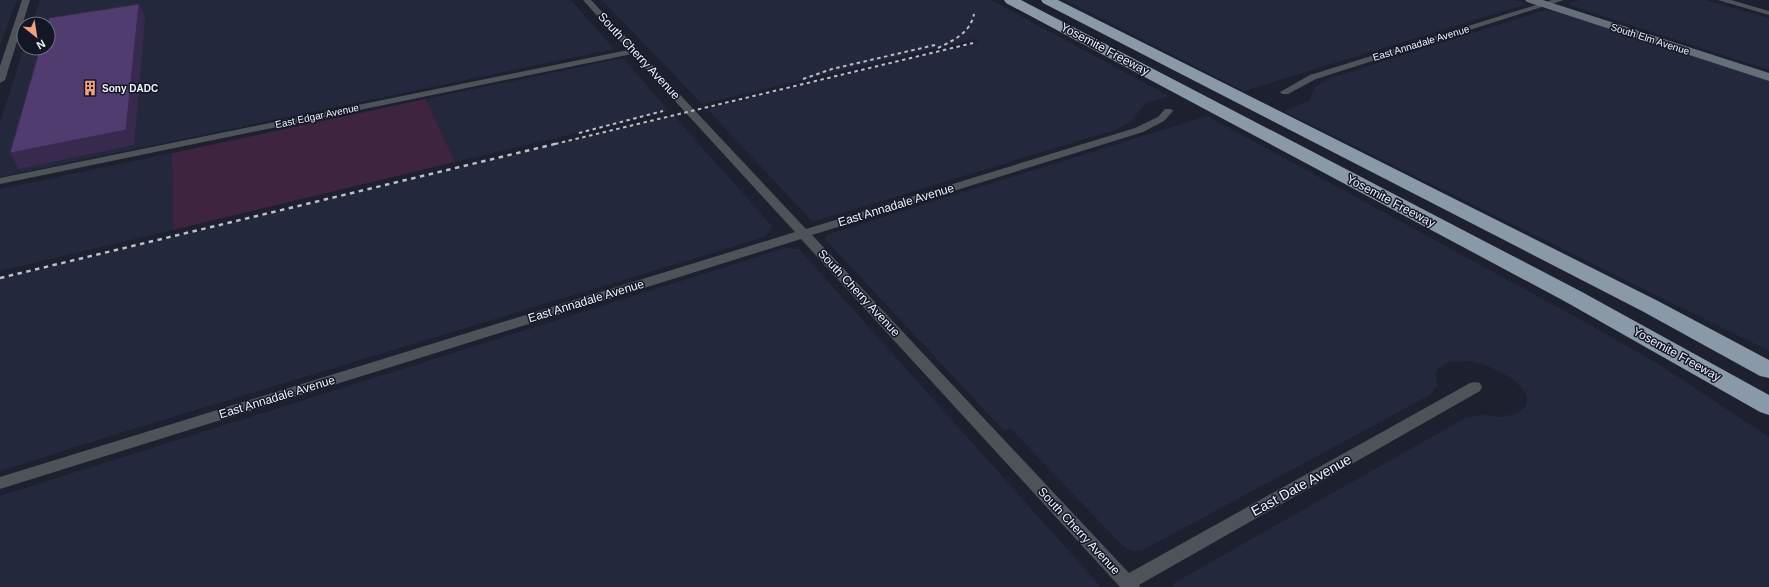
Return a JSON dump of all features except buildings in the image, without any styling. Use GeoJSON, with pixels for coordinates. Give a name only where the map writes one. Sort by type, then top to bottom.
{"type":"FeatureCollection","features":[{"type":"Feature","properties":{"kind":"highway","name":"Yosemite Freeway"},"geometry":{"type":"LineString","coordinates":[[1011,0],[1574,297],[1769,406]]}},
{"type":"Feature","properties":{"kind":"highway","name":"Yosemite Freeway"},"geometry":{"type":"LineString","coordinates":[[1048,0],[1643,303],[1769,370]]}},
{"type":"Feature","properties":{"kind":"highway"},"geometry":{"type":"LineString","coordinates":[[1716,376],[1769,411]]}},
{"type":"Feature","properties":{"kind":"main road","name":"South Elm Avenue"},"geometry":{"type":"LineString","coordinates":[[1532,0],[1551,2],[1769,72]]}},
{"type":"Feature","properties":{"kind":"main road","name":"South Elm Avenue"},"geometry":{"type":"LineString","coordinates":[[1551,2],[1769,77]]}},
{"type":"Feature","properties":{"kind":"street"},"geometry":{"type":"LineString","coordinates":[[0,80],[26,0]]}},
{"type":"Feature","properties":{"kind":"street","name":"South Cherry Avenue"},"geometry":{"type":"LineString","coordinates":[[587,0],[1129,585]]}},
{"type":"Feature","properties":{"kind":"street"},"geometry":{"type":"LineString","coordinates":[[1722,0],[1769,13]]}},
{"type":"Feature","properties":{"kind":"street","name":"East Annadale Avenue"},"geometry":{"type":"LineString","coordinates":[[1285,92],[1312,77],[1551,2]]}},
{"type":"Feature","properties":{"kind":"street","name":"East Edgar Avenue"},"geometry":{"type":"LineString","coordinates":[[0,181],[634,51]]}},
{"type":"Feature","properties":{"kind":"street","name":"East Annadale Avenue"},"geometry":{"type":"LineString","coordinates":[[0,483],[1139,130],[1160,119],[1168,111]]}},
{"type":"Feature","properties":{"kind":"street","name":"East Date Avenue"},"geometry":{"type":"LineString","coordinates":[[1129,585],[1475,387]]}},
{"type":"Feature","properties":{"kind":"shaded area"},"geometry":{"type":"Polygon","coordinates":[[[0,0],[17,0],[0,45],[0,0]]]}},
{"type":"Feature","properties":{"kind":"shaded area"},"geometry":{"type":"Polygon","coordinates":[[[40,0],[571,0],[614,49],[0,177],[0,122],[21,56],[56,56],[56,16],[35,16],[40,0]]]}},
{"type":"Feature","properties":{"kind":"shaded area"},"geometry":{"type":"Polygon","coordinates":[[[602,0],[991,0],[1169,96],[1146,103],[1130,122],[1118,129],[816,221],[811,220],[707,109],[980,42],[974,39],[702,104],[602,0]]]}},
{"type":"Feature","properties":{"kind":"shaded area"},"geometry":{"type":"Polygon","coordinates":[[[1065,0],[1515,0],[1527,4],[1244,91],[1065,0]]]}},
{"type":"Feature","properties":{"kind":"shaded area"},"geometry":{"type":"Polygon","coordinates":[[[1580,0],[1705,0],[1769,18],[1769,70],[1571,6],[1569,3],[1580,0]]]}},
{"type":"Feature","properties":{"kind":"shaded area"},"geometry":{"type":"Polygon","coordinates":[[[1545,10],[1553,11],[1598,25],[1769,81],[1769,351],[1284,111],[1309,101],[1315,87],[1327,79],[1545,10]]]}},
{"type":"Feature","properties":{"kind":"shaded area"},"geometry":{"type":"Polygon","coordinates":[[[619,59],[625,60],[669,111],[455,162],[426,99],[619,59]]]}},
{"type":"Feature","properties":{"kind":"shaded area"},"geometry":{"type":"Polygon","coordinates":[[[426,99],[455,162],[173,230],[172,153],[426,99]]]}},
{"type":"Feature","properties":{"kind":"shaded area"},"geometry":{"type":"Polygon","coordinates":[[[674,116],[772,226],[765,237],[120,433],[0,471],[0,279],[674,116]]]}},
{"type":"Feature","properties":{"kind":"shaded area"},"geometry":{"type":"Polygon","coordinates":[[[1207,116],[1594,327],[1655,362],[1769,437],[1769,587],[1173,587],[1174,583],[1465,418],[1481,415],[1499,417],[1517,414],[1526,406],[1527,398],[1525,392],[1512,378],[1488,366],[1471,361],[1449,362],[1439,368],[1436,372],[1437,385],[1430,395],[1143,550],[1133,551],[1123,546],[1010,428],[1004,431],[825,239],[826,235],[1207,116]]]}},
{"type":"Feature","properties":{"kind":"shaded area"},"geometry":{"type":"Polygon","coordinates":[[[172,153],[173,230],[0,271],[0,189],[172,153]]]}},
{"type":"Feature","properties":{"kind":"shaded area"},"geometry":{"type":"Polygon","coordinates":[[[785,248],[799,249],[1101,587],[0,587],[0,496],[785,248]]]}},
{"type":"Feature","properties":{"kind":"railway"},"geometry":{"type":"LineString","coordinates":[[938,48],[955,39],[965,31],[972,21],[974,14]]}},
{"type":"Feature","properties":{"kind":"railway"},"geometry":{"type":"LineString","coordinates":[[555,144],[973,43]]}},
{"type":"Feature","properties":{"kind":"railway"},"geometry":{"type":"LineString","coordinates":[[803,79],[832,69],[935,45]]}},
{"type":"Feature","properties":{"kind":"railway"},"geometry":{"type":"LineString","coordinates":[[579,133],[663,111]]}},
{"type":"Feature","properties":{"kind":"railway"},"geometry":{"type":"LineString","coordinates":[[0,278],[559,143]]}},
{"type":"Feature","properties":{"kind":"place","name":"Sony DADC"},"geometry":{"type":"Point","coordinates":[90,88]}}]}
